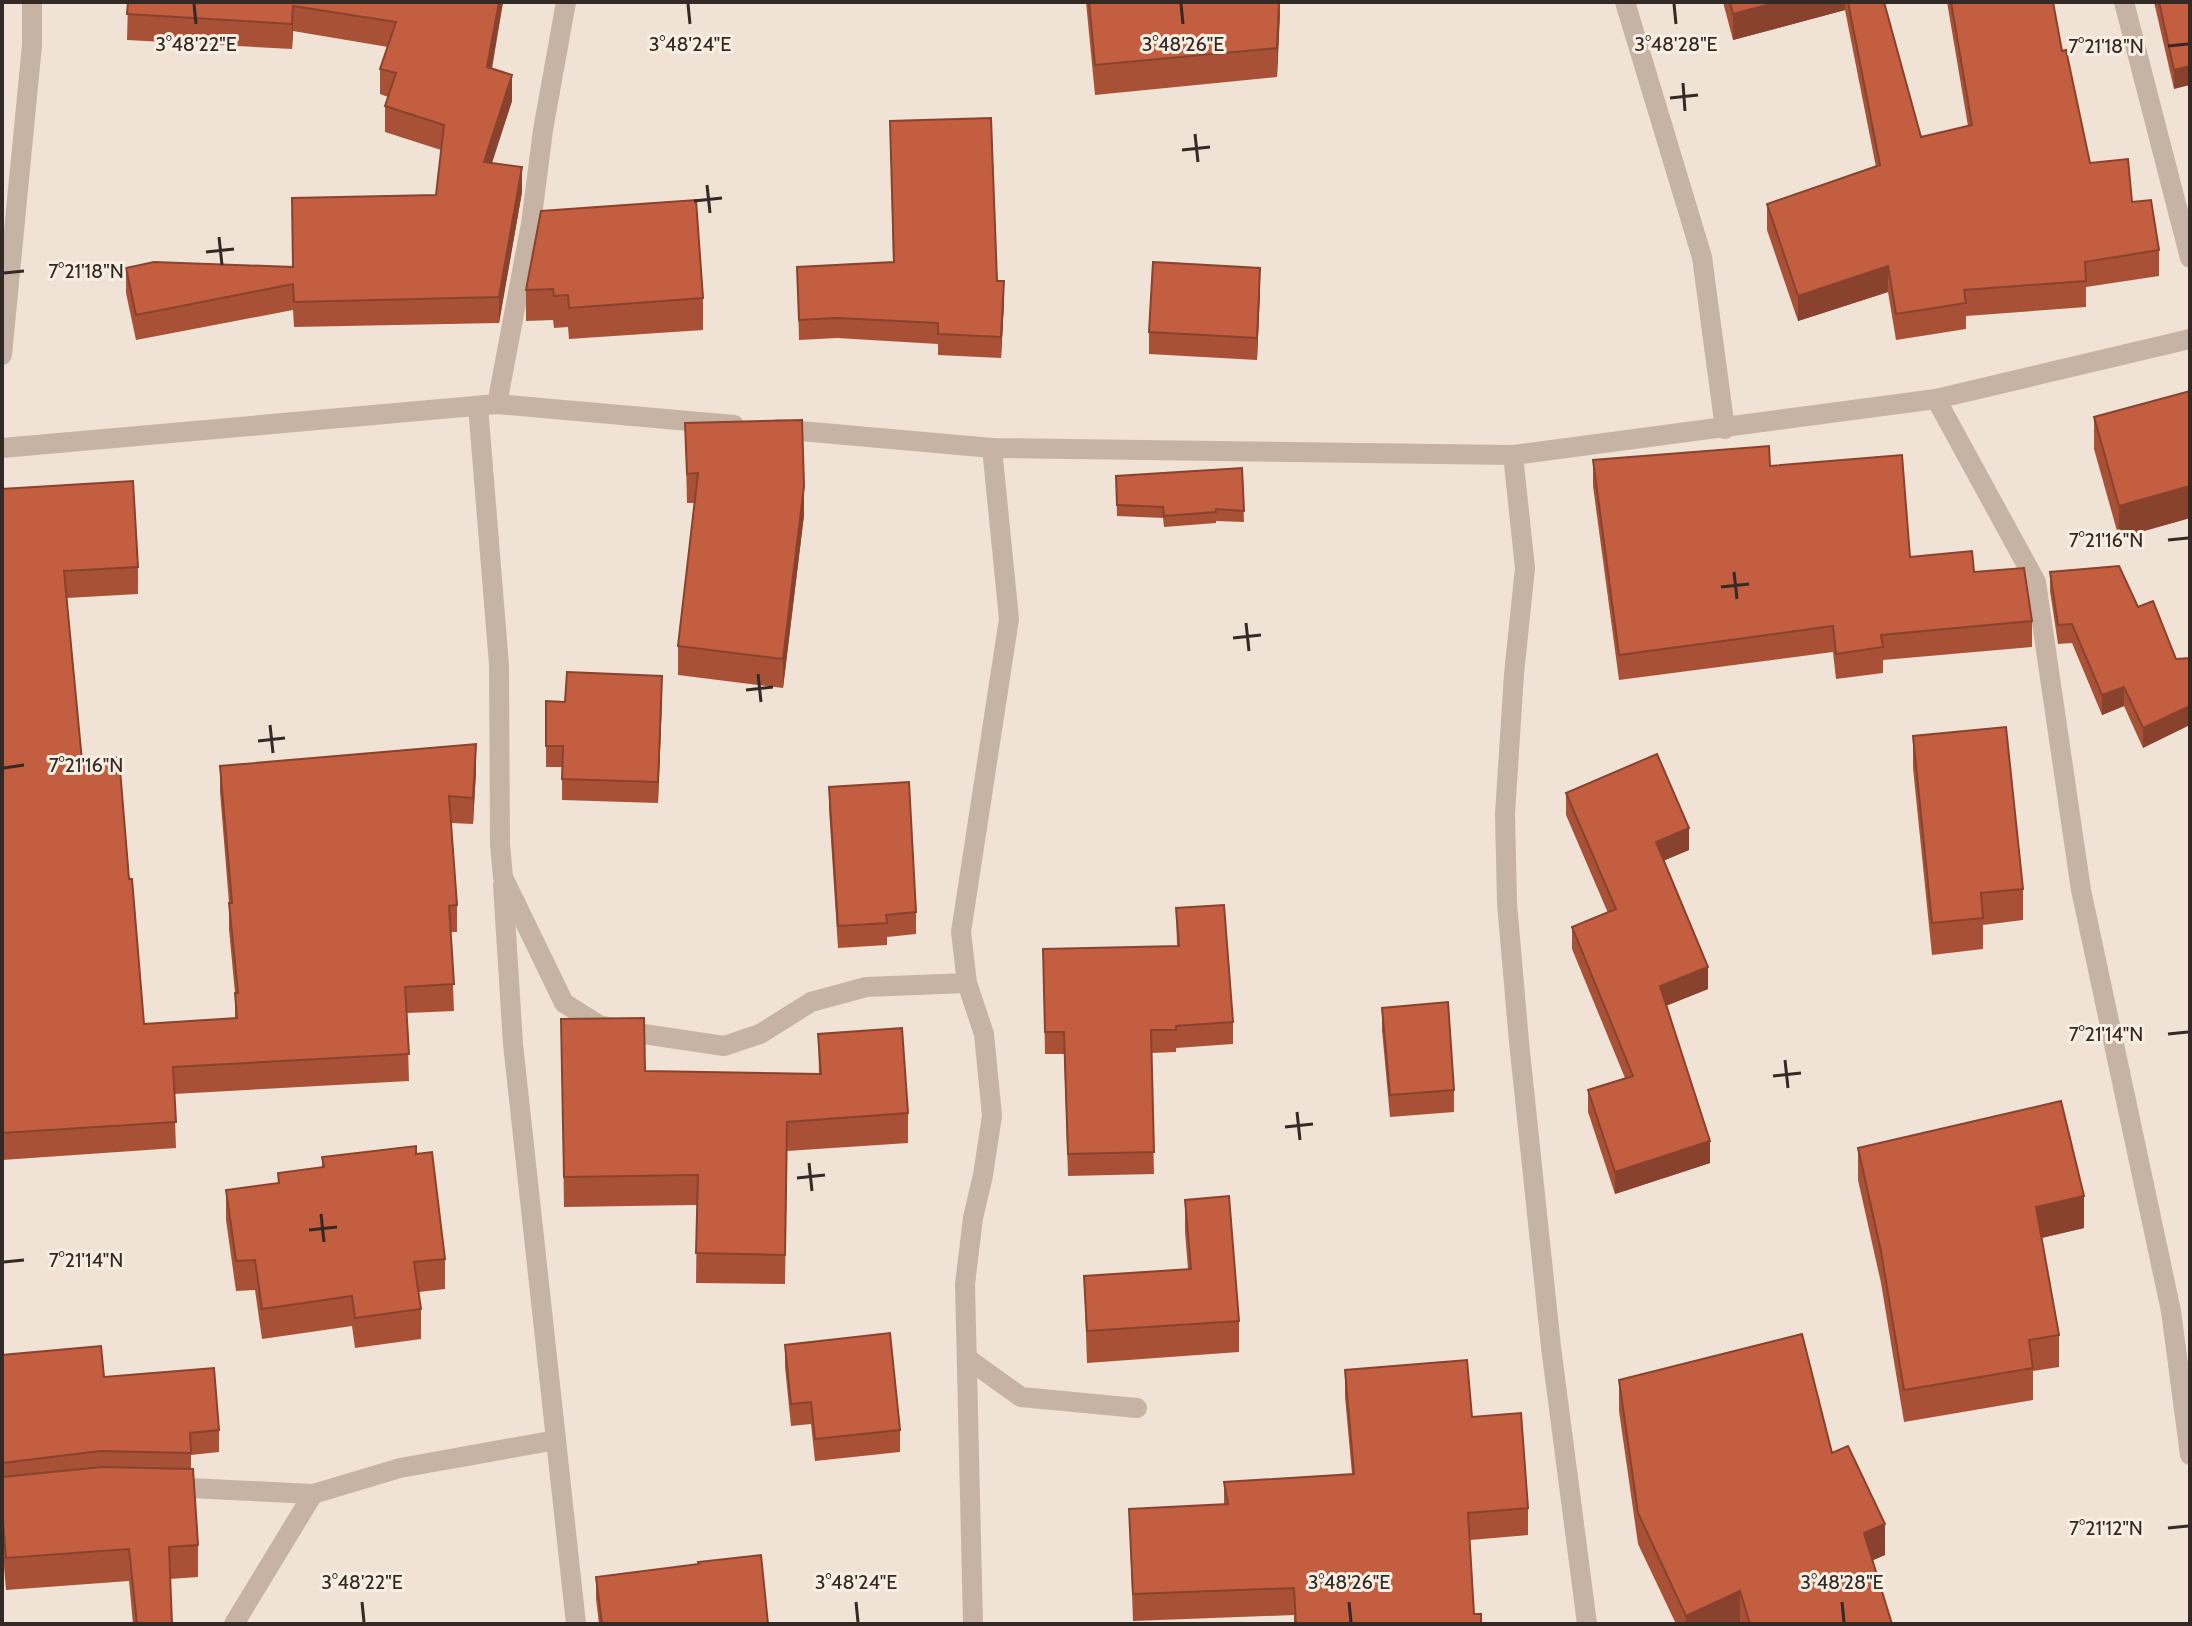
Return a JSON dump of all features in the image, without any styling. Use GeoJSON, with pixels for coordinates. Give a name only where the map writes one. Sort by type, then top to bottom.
{"type":"FeatureCollection","features":[{"type":"Feature","properties":{"kind":"street"},"geometry":{"type":"LineString","coordinates":[[2,355],[32,45],[32,2]]}},
{"type":"Feature","properties":{"kind":"street"},"geometry":{"type":"LineString","coordinates":[[566,2],[543,130],[531,224],[488,405],[499,665],[500,845],[513,1044],[576,1624]]}},
{"type":"Feature","properties":{"kind":"street"},"geometry":{"type":"LineString","coordinates":[[1625,2],[1702,257],[1725,429]]}},
{"type":"Feature","properties":{"kind":"street"},"geometry":{"type":"LineString","coordinates":[[2124,2],[2190,258]]}},
{"type":"Feature","properties":{"kind":"street"},"geometry":{"type":"LineString","coordinates":[[2,448],[488,405],[992,448],[1513,455],[1936,399],[2190,339]]}},
{"type":"Feature","properties":{"kind":"street"},"geometry":{"type":"LineString","coordinates":[[1936,399],[2036,582],[2081,890],[2171,1311],[2190,1455]]}},
{"type":"Feature","properties":{"kind":"street"},"geometry":{"type":"LineString","coordinates":[[973,1624],[965,1284],[973,1218],[992,1116],[984,1034],[967,983],[961,932],[1009,619],[992,448]]}},
{"type":"Feature","properties":{"kind":"street"},"geometry":{"type":"LineString","coordinates":[[1513,455],[1525,568],[1505,814],[1507,903],[1551,1347],[1587,1624]]}},
{"type":"Feature","properties":{"kind":"street"},"geometry":{"type":"LineString","coordinates":[[500,845],[503,877],[564,1003],[599,1025],[724,1046],[760,1034],[811,1002],[866,987],[967,983]]}},
{"type":"Feature","properties":{"kind":"street"},"geometry":{"type":"LineString","coordinates":[[968,1359],[1021,1397],[1137,1408]]}},
{"type":"Feature","properties":{"kind":"street"},"geometry":{"type":"LineString","coordinates":[[145,1487],[313,1494],[400,1468],[556,1440]]}},
{"type":"Feature","properties":{"kind":"street"},"geometry":{"type":"LineString","coordinates":[[234,1624],[313,1494]]}},
{"type":"Feature","properties":{"kind":"building"},"geometry":{"type":"Polygon","coordinates":[[[128,2],[499,2],[487,67],[512,75],[484,162],[522,167],[499,297],[294,302],[293,284],[136,315],[126,268],[154,262],[293,267],[292,198],[436,195],[444,125],[385,106],[396,73],[380,69],[396,22],[293,6],[292,24],[127,14],[128,2]]]}},
{"type":"Feature","properties":{"kind":"building"},"geometry":{"type":"Polygon","coordinates":[[[1089,2],[1279,2],[1277,48],[1095,65],[1089,2]]]}},
{"type":"Feature","properties":{"kind":"building"},"geometry":{"type":"Polygon","coordinates":[[[1730,2],[1778,2],[1733,14],[1730,2]]]}},
{"type":"Feature","properties":{"kind":"building"},"geometry":{"type":"Polygon","coordinates":[[[1848,2],[1884,2],[1921,137],[1972,125],[1951,2],[2053,2],[2090,163],[2128,159],[2132,202],[2151,200],[2159,250],[2085,262],[2086,281],[1964,290],[1966,303],[1896,314],[1888,266],[1798,296],[1767,204],[1880,165],[1848,2]]]}},
{"type":"Feature","properties":{"kind":"building"},"geometry":{"type":"Polygon","coordinates":[[[2159,2],[2190,2],[2190,66],[2174,70],[2159,2]]]}},
{"type":"Feature","properties":{"kind":"building"},"geometry":{"type":"Polygon","coordinates":[[[991,118],[997,281],[1004,281],[1001,337],[938,334],[938,323],[837,318],[799,320],[797,267],[894,262],[890,121],[991,118]]]}},
{"type":"Feature","properties":{"kind":"building"},"geometry":{"type":"Polygon","coordinates":[[[696,200],[703,298],[569,308],[568,295],[554,296],[553,289],[526,290],[541,211],[696,200]]]}},
{"type":"Feature","properties":{"kind":"building"},"geometry":{"type":"Polygon","coordinates":[[[1153,262],[1260,268],[1257,338],[1149,332],[1153,262]]]}},
{"type":"Feature","properties":{"kind":"building"},"geometry":{"type":"Polygon","coordinates":[[[2190,391],[2190,486],[2119,506],[2094,417],[2190,391]]]}},
{"type":"Feature","properties":{"kind":"building"},"geometry":{"type":"Polygon","coordinates":[[[802,420],[804,486],[783,659],[678,646],[698,473],[687,474],[685,423],[802,420]]]}},
{"type":"Feature","properties":{"kind":"building"},"geometry":{"type":"Polygon","coordinates":[[[1769,446],[1770,466],[1902,455],[1910,557],[1972,551],[1974,572],[2024,568],[2032,621],[1881,635],[1883,647],[1836,654],[1833,626],[1619,655],[1593,460],[1769,446]]]}},
{"type":"Feature","properties":{"kind":"building"},"geometry":{"type":"Polygon","coordinates":[[[1242,468],[1244,511],[1216,509],[1216,512],[1164,516],[1163,507],[1117,505],[1116,476],[1242,468]]]}},
{"type":"Feature","properties":{"kind":"building"},"geometry":{"type":"Polygon","coordinates":[[[133,481],[138,567],[64,571],[82,761],[119,757],[144,1024],[237,1018],[235,993],[238,993],[229,903],[232,903],[220,766],[476,744],[473,798],[449,796],[457,905],[449,906],[454,984],[405,987],[409,1054],[173,1067],[176,1122],[2,1133],[2,489],[133,481]]]}},
{"type":"Feature","properties":{"kind":"building"},"geometry":{"type":"Polygon","coordinates":[[[2119,566],[2138,607],[2153,601],[2176,659],[2190,658],[2190,706],[2143,728],[2124,687],[2102,695],[2072,624],[2058,625],[2050,572],[2119,566]]]}},
{"type":"Feature","properties":{"kind":"building"},"geometry":{"type":"Polygon","coordinates":[[[567,672],[662,676],[658,782],[562,779],[563,746],[546,746],[546,701],[565,702],[567,672]]]}},
{"type":"Feature","properties":{"kind":"building"},"geometry":{"type":"Polygon","coordinates":[[[2006,727],[2023,889],[1981,893],[1983,918],[1932,923],[1913,736],[2006,727]]]}},
{"type":"Feature","properties":{"kind":"building"},"geometry":{"type":"Polygon","coordinates":[[[1657,754],[1689,828],[1656,842],[1708,967],[1660,986],[1710,1141],[1615,1172],[1588,1090],[1633,1076],[1572,927],[1616,909],[1566,793],[1657,754]]]}},
{"type":"Feature","properties":{"kind":"building"},"geometry":{"type":"Polygon","coordinates":[[[909,782],[916,912],[886,915],[887,923],[838,926],[829,787],[909,782]]]}},
{"type":"Feature","properties":{"kind":"building"},"geometry":{"type":"Polygon","coordinates":[[[1224,905],[1233,1022],[1176,1026],[1176,1030],[1151,1030],[1154,1152],[1068,1154],[1064,1032],[1045,1032],[1043,949],[1179,946],[1176,908],[1224,905]]]}},
{"type":"Feature","properties":{"kind":"building"},"geometry":{"type":"Polygon","coordinates":[[[1448,1002],[1454,1090],[1390,1095],[1382,1008],[1448,1002]]]}},
{"type":"Feature","properties":{"kind":"building"},"geometry":{"type":"Polygon","coordinates":[[[644,1018],[645,1071],[821,1074],[818,1034],[902,1028],[908,1113],[787,1122],[785,1255],[696,1253],[698,1175],[564,1177],[561,1019],[644,1018]]]}},
{"type":"Feature","properties":{"kind":"building"},"geometry":{"type":"Polygon","coordinates":[[[2061,1101],[2084,1196],[2036,1207],[2059,1335],[2029,1340],[2033,1368],[1904,1390],[1881,1251],[1858,1148],[2061,1101]]]}},
{"type":"Feature","properties":{"kind":"building"},"geometry":{"type":"Polygon","coordinates":[[[416,1146],[416,1154],[432,1152],[445,1259],[414,1262],[421,1309],[355,1318],[352,1296],[262,1309],[255,1260],[236,1261],[226,1190],[279,1183],[278,1173],[324,1167],[322,1157],[416,1146]]]}},
{"type":"Feature","properties":{"kind":"building"},"geometry":{"type":"Polygon","coordinates":[[[1229,1196],[1239,1321],[1087,1331],[1084,1276],[1191,1269],[1185,1200],[1229,1196]]]}},
{"type":"Feature","properties":{"kind":"building"},"geometry":{"type":"Polygon","coordinates":[[[890,1333],[900,1430],[815,1439],[811,1402],[791,1404],[785,1345],[890,1333]]]}},
{"type":"Feature","properties":{"kind":"building"},"geometry":{"type":"Polygon","coordinates":[[[1802,1334],[1832,1453],[1848,1446],[1885,1524],[1864,1533],[1892,1624],[1750,1624],[1740,1591],[1686,1616],[1638,1513],[1619,1380],[1802,1334]]]}},
{"type":"Feature","properties":{"kind":"building"},"geometry":{"type":"Polygon","coordinates":[[[101,1346],[104,1377],[214,1368],[219,1430],[190,1433],[191,1453],[100,1451],[2,1463],[2,1355],[101,1346]]]}},
{"type":"Feature","properties":{"kind":"building"},"geometry":{"type":"Polygon","coordinates":[[[1467,1360],[1472,1417],[1521,1413],[1528,1508],[1468,1513],[1474,1614],[1481,1614],[1481,1624],[1296,1624],[1294,1588],[1133,1594],[1129,1509],[1228,1504],[1224,1482],[1354,1474],[1345,1370],[1467,1360]]]}},
{"type":"Feature","properties":{"kind":"building"},"geometry":{"type":"Polygon","coordinates":[[[102,1467],[193,1469],[198,1545],[169,1547],[172,1624],[137,1624],[129,1549],[6,1558],[2,1477],[102,1467]]]}},
{"type":"Feature","properties":{"kind":"building"},"geometry":{"type":"Polygon","coordinates":[[[761,1555],[768,1624],[602,1624],[596,1577],[761,1555]]]}}]}
